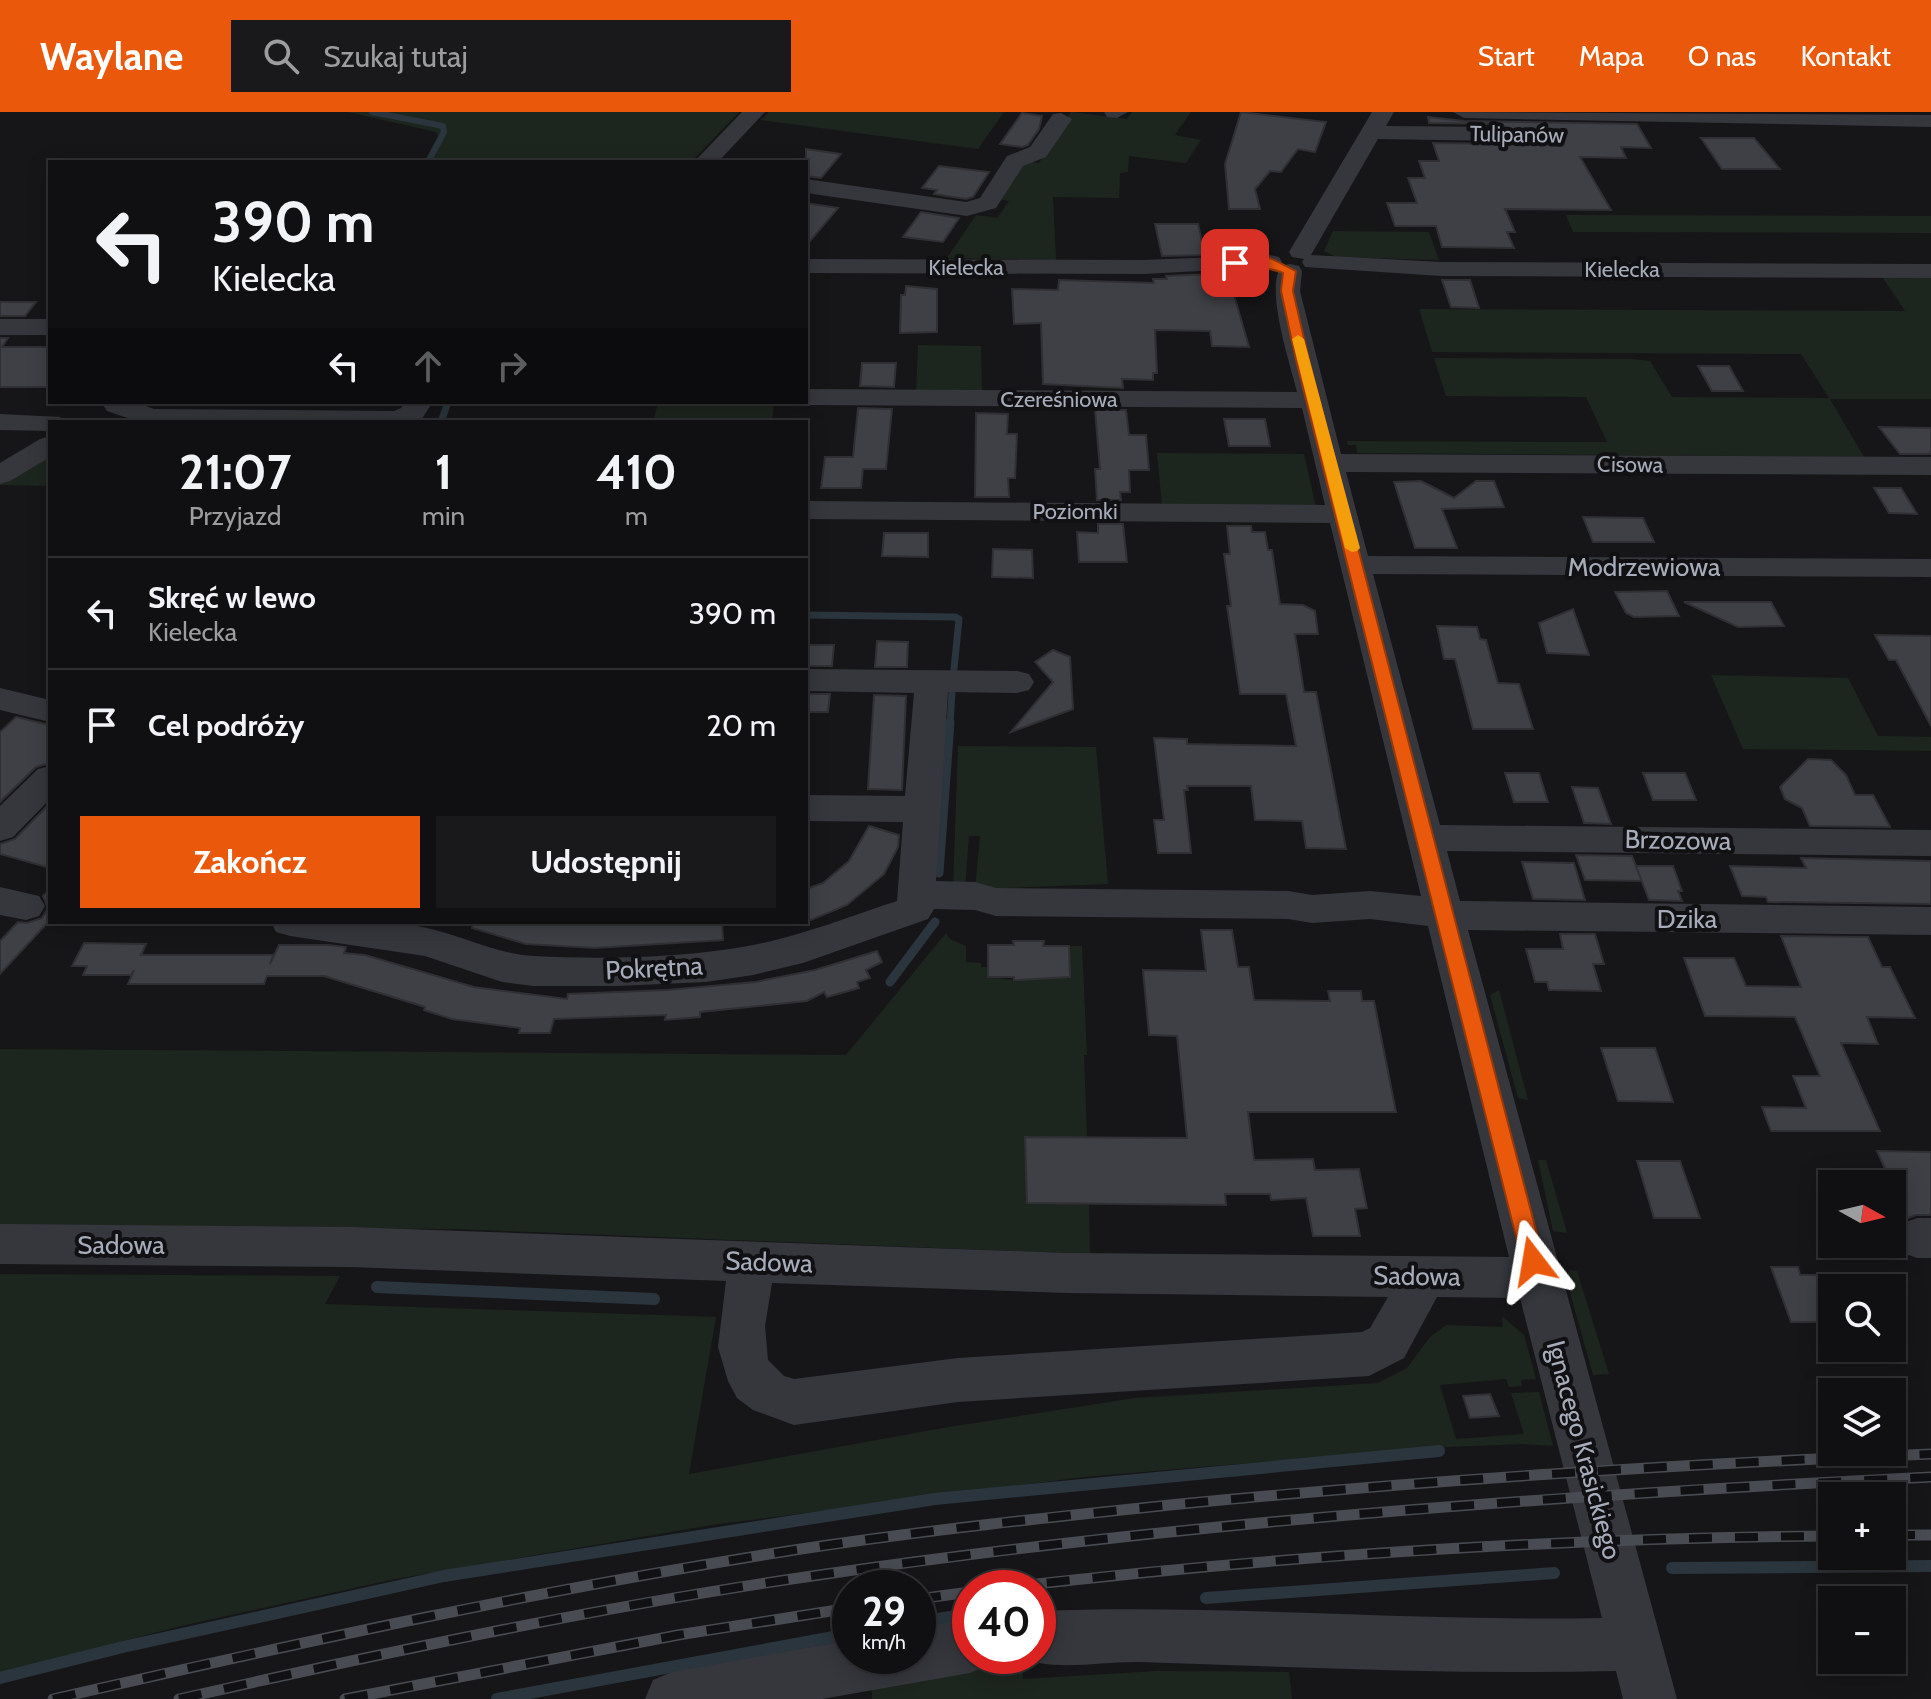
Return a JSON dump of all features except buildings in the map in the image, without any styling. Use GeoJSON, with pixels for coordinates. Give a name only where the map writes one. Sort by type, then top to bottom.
{"type":"FeatureCollection","features":[{"type":"Feature","properties":{"kind":"street"},"geometry":{"type":"LineString","coordinates":[[707,160],[754,112]]}},
{"type":"Feature","properties":{"kind":"street"},"geometry":{"type":"LineString","coordinates":[[1464,112],[1931,121]]}},
{"type":"Feature","properties":{"kind":"street"},"geometry":{"type":"LineString","coordinates":[[808,186],[967,209],[984,205],[992,199],[1015,161],[1038,152],[1061,119]]}},
{"type":"Feature","properties":{"kind":"street"},"geometry":{"type":"LineString","coordinates":[[1294,262],[1377,122]]}},
{"type":"Feature","properties":{"kind":"street","name":"Tulipanów"},"geometry":{"type":"LineString","coordinates":[[1377,122],[1663,136]]}},
{"type":"Feature","properties":{"kind":"street","name":"Kielecka"},"geometry":{"type":"LineString","coordinates":[[808,266],[1143,267],[1294,262],[1441,269],[1931,271]]}},
{"type":"Feature","properties":{"kind":"street","name":"Ignacego Krasickiego"},"geometry":{"type":"LineString","coordinates":[[1294,262],[1288,299],[1313,400],[1538,1278],[1650,1699]]}},
{"type":"Feature","properties":{"kind":"street"},"geometry":{"type":"LineString","coordinates":[[0,327],[48,327]]}},
{"type":"Feature","properties":{"kind":"street","name":"Czereśniowa"},"geometry":{"type":"LineString","coordinates":[[808,397],[1313,400]]}},
{"type":"Feature","properties":{"kind":"street"},"geometry":{"type":"LineString","coordinates":[[112,408],[151,417],[396,419],[411,414],[418,404]]}},
{"type":"Feature","properties":{"kind":"street"},"geometry":{"type":"LineString","coordinates":[[0,422],[48,423]]}},
{"type":"Feature","properties":{"kind":"street"},"geometry":{"type":"LineString","coordinates":[[0,475],[48,446]]}},
{"type":"Feature","properties":{"kind":"street","name":"Cisowa"},"geometry":{"type":"LineString","coordinates":[[1330,463],[1931,466]]}},
{"type":"Feature","properties":{"kind":"street","name":"Poziomki"},"geometry":{"type":"LineString","coordinates":[[808,510],[1344,514]]}},
{"type":"Feature","properties":{"kind":"street","name":"Modrzewiowa"},"geometry":{"type":"LineString","coordinates":[[1357,565],[1931,568]]}},
{"type":"Feature","properties":{"kind":"street"},"geometry":{"type":"LineString","coordinates":[[808,680],[1017,682]]}},
{"type":"Feature","properties":{"kind":"street"},"geometry":{"type":"LineString","coordinates":[[915,902],[931,690],[920,681]]}},
{"type":"Feature","properties":{"kind":"street"},"geometry":{"type":"LineString","coordinates":[[0,699],[48,711]]}},
{"type":"Feature","properties":{"kind":"street"},"geometry":{"type":"LineString","coordinates":[[0,828],[48,780]]}},
{"type":"Feature","properties":{"kind":"street"},"geometry":{"type":"LineString","coordinates":[[808,808],[921,809]]}},
{"type":"Feature","properties":{"kind":"street","name":"Brzozowa"},"geometry":{"type":"LineString","coordinates":[[1425,838],[1931,843]]}},
{"type":"Feature","properties":{"kind":"street","name":"Pokrętna"},"geometry":{"type":"LineString","coordinates":[[318,924],[431,932],[502,967],[533,971],[706,967],[789,952],[915,902],[974,910],[996,902]]}},
{"type":"Feature","properties":{"kind":"street","name":"Dzika"},"geometry":{"type":"LineString","coordinates":[[996,902],[1288,905],[1312,909],[1370,905],[1479,917],[1931,921]]}},
{"type":"Feature","properties":{"kind":"street","name":"Sadowa"},"geometry":{"type":"LineString","coordinates":[[0,1244],[350,1247],[1068,1273],[1538,1278]]}},
{"type":"Feature","properties":{"kind":"street"},"geometry":{"type":"LineString","coordinates":[[753,1262],[739,1350],[743,1365],[753,1382],[771,1395],[794,1402],[958,1380],[1369,1354],[1387,1343],[1425,1276]]}},
{"type":"Feature","properties":{"kind":"street"},"geometry":{"type":"LineString","coordinates":[[1056,1637],[1116,1635],[1495,1647],[1636,1644]]}},
{"type":"Feature","properties":{"kind":"street"},"geometry":{"type":"LineString","coordinates":[[672,1699],[832,1670]]}},
{"type":"Feature","properties":{"kind":"shaded area"},"geometry":{"type":"Polygon","coordinates":[[[348,112],[739,112],[693,160],[425,160],[438,136],[436,132],[348,112]]]}},
{"type":"Feature","properties":{"kind":"shaded area"},"geometry":{"type":"Polygon","coordinates":[[[769,112],[1004,112],[978,149],[761,120],[769,112]]]}},
{"type":"Feature","properties":{"kind":"shaded area"},"geometry":{"type":"Polygon","coordinates":[[[1071,112],[1127,119],[1132,112],[1191,112],[1175,135],[1201,140],[1186,163],[1129,156],[1128,172],[1120,173],[1119,198],[1053,197],[1056,260],[947,258],[976,215],[997,218],[1009,201],[999,199],[1024,161],[1039,163],[1071,112]]]}},
{"type":"Feature","properties":{"kind":"shaded area"},"geometry":{"type":"Polygon","coordinates":[[[1566,215],[1931,216],[1931,233],[1573,232],[1566,215]]]}},
{"type":"Feature","properties":{"kind":"shaded area"},"geometry":{"type":"Polygon","coordinates":[[[1333,231],[1429,232],[1439,260],[1336,257],[1324,251],[1333,231]]]}},
{"type":"Feature","properties":{"kind":"shaded area"},"geometry":{"type":"Polygon","coordinates":[[[1881,275],[1931,276],[1931,399],[1830,399],[1864,457],[1357,453],[1356,445],[1348,445],[1347,441],[1607,442],[1586,397],[1446,396],[1434,358],[1650,361],[1672,397],[1829,398],[1801,354],[1432,352],[1419,309],[1905,311],[1881,275]]]}},
{"type":"Feature","properties":{"kind":"shaded area"},"geometry":{"type":"Polygon","coordinates":[[[918,345],[981,346],[982,393],[916,393],[918,345]]]}},
{"type":"Feature","properties":{"kind":"shaded area"},"geometry":{"type":"Polygon","coordinates":[[[658,404],[774,404],[772,420],[654,420],[658,404]]]}},
{"type":"Feature","properties":{"kind":"shaded area"},"geometry":{"type":"Polygon","coordinates":[[[1157,453],[1304,454],[1316,507],[1162,506],[1157,453]]]}},
{"type":"Feature","properties":{"kind":"shaded area"},"geometry":{"type":"Polygon","coordinates":[[[48,455],[48,486],[0,484],[48,455]]]}},
{"type":"Feature","properties":{"kind":"shaded area"},"geometry":{"type":"Polygon","coordinates":[[[1711,675],[1848,678],[1878,736],[1931,737],[1931,751],[1743,749],[1711,675]]]}},
{"type":"Feature","properties":{"kind":"shaded area"},"geometry":{"type":"Polygon","coordinates":[[[958,746],[1096,747],[1108,884],[975,889],[980,836],[969,836],[965,889],[953,888],[958,746]]]}},
{"type":"Feature","properties":{"kind":"shaded area"},"geometry":{"type":"Polygon","coordinates":[[[946,933],[950,939],[966,946],[966,962],[988,967],[989,977],[1014,980],[1070,977],[1069,946],[1082,946],[1087,1137],[1025,1137],[1027,1202],[1089,1203],[1090,1254],[455,1229],[0,1226],[0,1049],[846,1055],[946,933]]]}},
{"type":"Feature","properties":{"kind":"shaded area"},"geometry":{"type":"Polygon","coordinates":[[[1499,990],[1528,1100],[1518,1098],[1490,995],[1499,990]]]}},
{"type":"Feature","properties":{"kind":"shaded area"},"geometry":{"type":"Polygon","coordinates":[[[1538,1160],[1546,1160],[1567,1233],[1553,1231],[1538,1160]]]}},
{"type":"Feature","properties":{"kind":"shaded area"},"geometry":{"type":"Polygon","coordinates":[[[1569,1270],[1577,1271],[1609,1374],[1593,1375],[1566,1278],[1569,1270]]]}},
{"type":"Feature","properties":{"kind":"shaded area"},"geometry":{"type":"Polygon","coordinates":[[[0,1274],[340,1276],[325,1304],[716,1317],[689,1474],[943,1428],[1135,1398],[1378,1383],[1407,1368],[1430,1337],[1446,1325],[1503,1327],[1502,1316],[1524,1335],[1536,1379],[1521,1380],[1522,1386],[1509,1387],[1506,1379],[1440,1385],[1456,1439],[1524,1434],[1511,1393],[1539,1392],[1553,1446],[1522,1444],[1425,1448],[1084,1477],[712,1525],[395,1579],[181,1626],[0,1673],[0,1274]]]}},
{"type":"Feature","properties":{"kind":"shaded area"},"geometry":{"type":"Polygon","coordinates":[[[952,1669],[952,1674],[1023,1674],[1023,1679],[1157,1671],[1289,1672],[1292,1699],[872,1699],[872,1688],[952,1669]]]}},
{"type":"Feature","properties":{"kind":"waterway"},"geometry":{"type":"LineString","coordinates":[[372,112],[443,126],[444,132],[429,160]]}},
{"type":"Feature","properties":{"kind":"waterway"},"geometry":{"type":"LineString","coordinates":[[442,420],[447,404]]}},
{"type":"Feature","properties":{"kind":"waterway"},"geometry":{"type":"LineString","coordinates":[[808,615],[955,617],[959,619],[954,669]]}},
{"type":"Feature","properties":{"kind":"waterway"},"geometry":{"type":"LineString","coordinates":[[950,724],[952,692]]}},
{"type":"Feature","properties":{"kind":"waterway"},"geometry":{"type":"LineString","coordinates":[[939,873],[950,722]]}},
{"type":"Feature","properties":{"kind":"waterway"},"geometry":{"type":"LineString","coordinates":[[890,982],[935,922]]}},
{"type":"Feature","properties":{"kind":"waterway"},"geometry":{"type":"LineString","coordinates":[[377,1287],[654,1299]]}},
{"type":"Feature","properties":{"kind":"waterway"},"geometry":{"type":"LineString","coordinates":[[0,1678],[123,1647],[444,1576],[935,1499],[1439,1451]]}},
{"type":"Feature","properties":{"kind":"waterway"},"geometry":{"type":"LineString","coordinates":[[1672,1568],[1931,1566]]}},
{"type":"Feature","properties":{"kind":"waterway"},"geometry":{"type":"LineString","coordinates":[[1206,1598],[1554,1573]]}},
{"type":"Feature","properties":{"kind":"waterway"},"geometry":{"type":"LineString","coordinates":[[936,1619],[952,1617]]}},
{"type":"Feature","properties":{"kind":"waterway"},"geometry":{"type":"LineString","coordinates":[[497,1699],[832,1637]]}},
{"type":"Feature","properties":{"kind":"railway"},"geometry":{"type":"LineString","coordinates":[[53,1699],[519,1599],[707,1564],[895,1536],[1180,1504],[1368,1487],[1649,1468],[1931,1454]]}},
{"type":"Feature","properties":{"kind":"railway"},"geometry":{"type":"LineString","coordinates":[[179,1699],[587,1614],[751,1585],[970,1555],[1381,1512],[1656,1492],[1931,1477]]}},
{"type":"Feature","properties":{"kind":"railway"},"geometry":{"type":"LineString","coordinates":[[1906,1535],[1931,1535]]}},
{"type":"Feature","properties":{"kind":"railway"},"geometry":{"type":"LineString","coordinates":[[1056,1582],[1416,1551],[1624,1540],[1818,1536]]}},
{"type":"Feature","properties":{"kind":"railway"},"geometry":{"type":"LineString","coordinates":[[936,1597],[952,1594]]}},
{"type":"Feature","properties":{"kind":"railway"},"geometry":{"type":"LineString","coordinates":[[345,1699],[678,1635],[832,1611]]}},
{"type":"Feature","properties":{"kind":"slow traffic"},"geometry":{"type":"LineString","coordinates":[[1298,339],[1352,548]]}},
{"type":"Feature","properties":{"kind":"route"},"geometry":{"type":"LineString","coordinates":[[1235,263],[1270,262],[1279,269],[1290,271],[1287,291],[1316,415],[1344,514],[1533,1261]]}}]}
